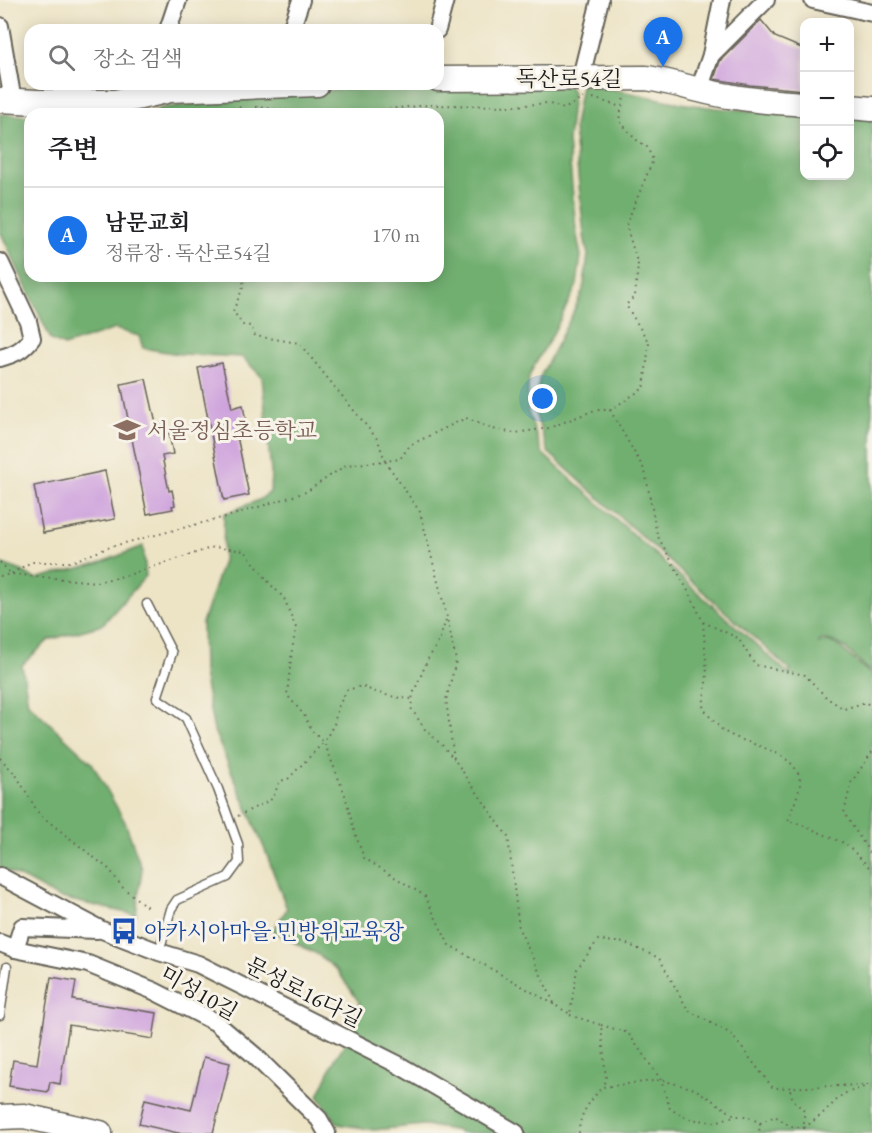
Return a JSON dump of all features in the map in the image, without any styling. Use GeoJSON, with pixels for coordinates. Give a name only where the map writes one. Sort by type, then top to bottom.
{"type":"FeatureCollection","features":[{"type":"Feature","properties":{"kind":"street"},"geometry":{"type":"LineString","coordinates":[[170,24],[178,0]]}},
{"type":"Feature","properties":{"kind":"street"},"geometry":{"type":"LineString","coordinates":[[293,24],[301,0]]}},
{"type":"Feature","properties":{"kind":"street"},"geometry":{"type":"LineString","coordinates":[[439,24],[445,0]]}},
{"type":"Feature","properties":{"kind":"street"},"geometry":{"type":"LineString","coordinates":[[581,77],[600,0]]}},
{"type":"Feature","properties":{"kind":"street"},"geometry":{"type":"LineString","coordinates":[[699,90],[711,55],[722,0]]}},
{"type":"Feature","properties":{"kind":"street"},"geometry":{"type":"LineString","coordinates":[[711,55],[765,0]]}},
{"type":"Feature","properties":{"kind":"street"},"geometry":{"type":"LineString","coordinates":[[813,0],[872,13]]}},
{"type":"Feature","properties":{"kind":"street"},"geometry":{"type":"LineString","coordinates":[[0,26],[7,101],[114,102],[158,98]]}},
{"type":"Feature","properties":{"kind":"street","name":"독산로54길"},"geometry":{"type":"LineString","coordinates":[[444,78],[646,78],[730,97],[800,104]]}},
{"type":"Feature","properties":{"kind":"street"},"geometry":{"type":"LineString","coordinates":[[854,107],[872,109]]}},
{"type":"Feature","properties":{"kind":"street"},"geometry":{"type":"LineString","coordinates":[[0,262],[28,321],[32,338],[25,347],[10,356],[0,357]]}},
{"type":"Feature","properties":{"kind":"street","name":"문성로16다길"},"geometry":{"type":"LineString","coordinates":[[0,876],[102,930],[198,964],[398,1064],[516,1133]]}},
{"type":"Feature","properties":{"kind":"street","name":"미성10길"},"geometry":{"type":"LineString","coordinates":[[102,930],[22,927],[7,946],[88,964],[154,991],[214,1022],[254,1055],[319,1119],[327,1133]]}},
{"type":"Feature","properties":{"kind":"street"},"geometry":{"type":"LineString","coordinates":[[0,1117],[24,1116],[100,1133]]}},
{"type":"Feature","properties":{"kind":"lane"},"geometry":{"type":"LineString","coordinates":[[147,604],[172,654],[157,698],[186,718],[218,789],[238,844],[239,862],[228,877],[177,900],[171,909],[159,952]]}},
{"type":"Feature","properties":{"kind":"lane"},"geometry":{"type":"LineString","coordinates":[[0,1015],[7,967]]}},
{"type":"Feature","properties":{"kind":"path"},"geometry":{"type":"LineString","coordinates":[[11,574],[31,562],[71,562],[113,546],[233,516],[306,492],[346,465],[400,459],[410,445],[466,418],[492,429],[515,433],[549,428],[595,410],[610,410],[644,388],[649,342],[626,305],[635,296],[638,265],[626,225],[653,160],[646,147],[635,139],[619,120],[630,77]]}},
{"type":"Feature","properties":{"kind":"path"},"geometry":{"type":"LineString","coordinates":[[398,108],[430,105],[515,106],[547,103],[564,109],[586,96],[621,107]]}},
{"type":"Feature","properties":{"kind":"path"},"geometry":{"type":"LineString","coordinates":[[158,98],[243,107]]}},
{"type":"Feature","properties":{"kind":"path"},"geometry":{"type":"LineString","coordinates":[[254,106],[271,108]]}},
{"type":"Feature","properties":{"kind":"path"},"geometry":{"type":"LineString","coordinates":[[243,282],[233,311],[243,325],[251,327],[255,336],[300,343],[378,440],[385,461],[420,512],[456,661],[446,700],[454,759]]}},
{"type":"Feature","properties":{"kind":"path"},"geometry":{"type":"LineString","coordinates":[[610,410],[645,471],[657,535],[692,597],[703,622],[707,674],[703,708],[715,724],[727,733],[788,759],[796,769],[800,783],[788,821],[846,844],[872,870]]}},
{"type":"Feature","properties":{"kind":"path"},"geometry":{"type":"LineString","coordinates":[[0,576],[11,574],[96,582],[214,547],[245,550],[270,584],[284,598],[296,628],[287,695],[304,715],[312,731],[324,742],[345,795],[364,858],[425,896],[449,945],[570,1014],[628,1033],[661,1080],[670,1109],[689,1119],[715,1122],[736,1116],[747,1116],[760,1123]]}},
{"type":"Feature","properties":{"kind":"path"},"geometry":{"type":"LineString","coordinates":[[0,562],[11,574]]}},
{"type":"Feature","properties":{"kind":"path"},"geometry":{"type":"LineString","coordinates":[[447,617],[439,641],[428,659],[413,694],[411,708],[426,731],[454,759],[508,837],[519,929],[555,1005]]}},
{"type":"Feature","properties":{"kind":"path"},"geometry":{"type":"LineString","coordinates":[[703,622],[738,638],[755,665],[805,675],[827,698],[844,710],[866,702],[872,709]]}},
{"type":"Feature","properties":{"kind":"path"},"geometry":{"type":"LineString","coordinates":[[229,820],[272,799],[280,781],[288,779],[324,742],[334,724],[338,707],[347,690],[362,686],[396,698],[413,699]]}},
{"type":"Feature","properties":{"kind":"path"},"geometry":{"type":"LineString","coordinates":[[872,752],[850,783],[844,813],[872,856]]}},
{"type":"Feature","properties":{"kind":"path"},"geometry":{"type":"LineString","coordinates":[[0,758],[16,775],[39,814],[110,870],[122,886],[147,907]]}},
{"type":"Feature","properties":{"kind":"path"},"geometry":{"type":"LineString","coordinates":[[570,1014],[577,969],[598,940],[625,943],[659,957],[688,1010],[731,1034],[773,1088],[867,1085],[872,1088]]}},
{"type":"Feature","properties":{"kind":"path"},"geometry":{"type":"LineString","coordinates":[[579,1133],[579,1121],[606,1079],[601,1025]]}},
{"type":"Feature","properties":{"kind":"path"},"geometry":{"type":"LineString","coordinates":[[602,1087],[661,1080],[695,1089],[736,1116]]}},
{"type":"Feature","properties":{"kind":"path"},"geometry":{"type":"LineString","coordinates":[[760,1123],[775,1116],[790,1126],[804,1128],[843,1094],[872,1083]]}},
{"type":"Feature","properties":{"kind":"path"},"geometry":{"type":"LineString","coordinates":[[790,1087],[790,1094],[794,1101],[804,1111],[804,1128]]}},
{"type":"Feature","properties":{"kind":"path"},"geometry":{"type":"LineString","coordinates":[[759,1133],[760,1123]]}},
{"type":"Feature","properties":{"kind":"green space"},"geometry":{"type":"Polygon","coordinates":[[[581,85],[708,107],[800,112],[800,180],[854,180],[854,114],[872,115],[872,671],[868,670],[841,645],[828,640],[821,640],[819,643],[829,641],[840,647],[868,672],[872,673],[872,1133],[459,1133],[459,1131],[424,1125],[373,1130],[338,1124],[318,1096],[335,1059],[354,1029],[359,1002],[337,970],[317,954],[272,931],[287,909],[265,850],[214,731],[203,674],[202,623],[223,561],[224,514],[259,500],[270,492],[271,472],[262,377],[242,357],[179,354],[143,348],[139,336],[115,329],[64,346],[51,340],[0,231],[0,114],[24,116],[24,282],[444,282],[444,108],[161,108],[332,90],[444,90],[444,87],[569,86],[573,92],[568,141],[576,230],[581,256],[577,285],[529,377],[528,411],[542,453],[789,674],[791,671],[548,452],[534,410],[536,396],[540,377],[583,290],[588,255],[574,126],[581,85]]]}},
{"type":"Feature","properties":{"kind":"green space"},"geometry":{"type":"Polygon","coordinates":[[[143,546],[146,576],[102,625],[49,640],[22,665],[28,703],[92,763],[125,822],[142,869],[136,915],[57,897],[0,868],[0,563],[22,571],[35,579],[100,563],[143,546]]]}},
{"type":"Feature","properties":{"kind":"building"},"geometry":{"type":"Polygon","coordinates":[[[761,20],[775,37],[800,47],[800,90],[714,79],[720,61],[761,20]]]}},
{"type":"Feature","properties":{"kind":"building"},"geometry":{"type":"Polygon","coordinates":[[[222,363],[232,408],[243,405],[247,429],[236,431],[249,495],[224,500],[198,368],[222,363]]]}},
{"type":"Feature","properties":{"kind":"building"},"geometry":{"type":"Polygon","coordinates":[[[146,379],[156,424],[167,422],[173,454],[162,456],[169,491],[172,490],[175,505],[172,506],[173,509],[147,514],[121,384],[146,379]]]}},
{"type":"Feature","properties":{"kind":"building"},"geometry":{"type":"Polygon","coordinates":[[[105,471],[115,519],[43,533],[34,486],[105,471]]]}},
{"type":"Feature","properties":{"kind":"building"},"geometry":{"type":"Polygon","coordinates":[[[51,977],[76,981],[73,1000],[157,1013],[153,1039],[69,1025],[60,1084],[50,1082],[48,1092],[9,1086],[13,1060],[37,1064],[51,977]]]}},
{"type":"Feature","properties":{"kind":"building"},"geometry":{"type":"Polygon","coordinates":[[[204,1057],[230,1063],[213,1133],[178,1133],[139,1124],[145,1099],[191,1110],[204,1057]]]}},
{"type":"Feature","properties":{"kind":"place","name":"남문교회"},"geometry":{"type":"Point","coordinates":[663,67]}},
{"type":"Feature","properties":{"kind":"place","name":"서울정심초등학교"},"geometry":{"type":"Point","coordinates":[127,430]}},
{"type":"Feature","properties":{"kind":"place","name":"아카시아마을.민방위교육장"},"geometry":{"type":"Point","coordinates":[124,931]}}]}
